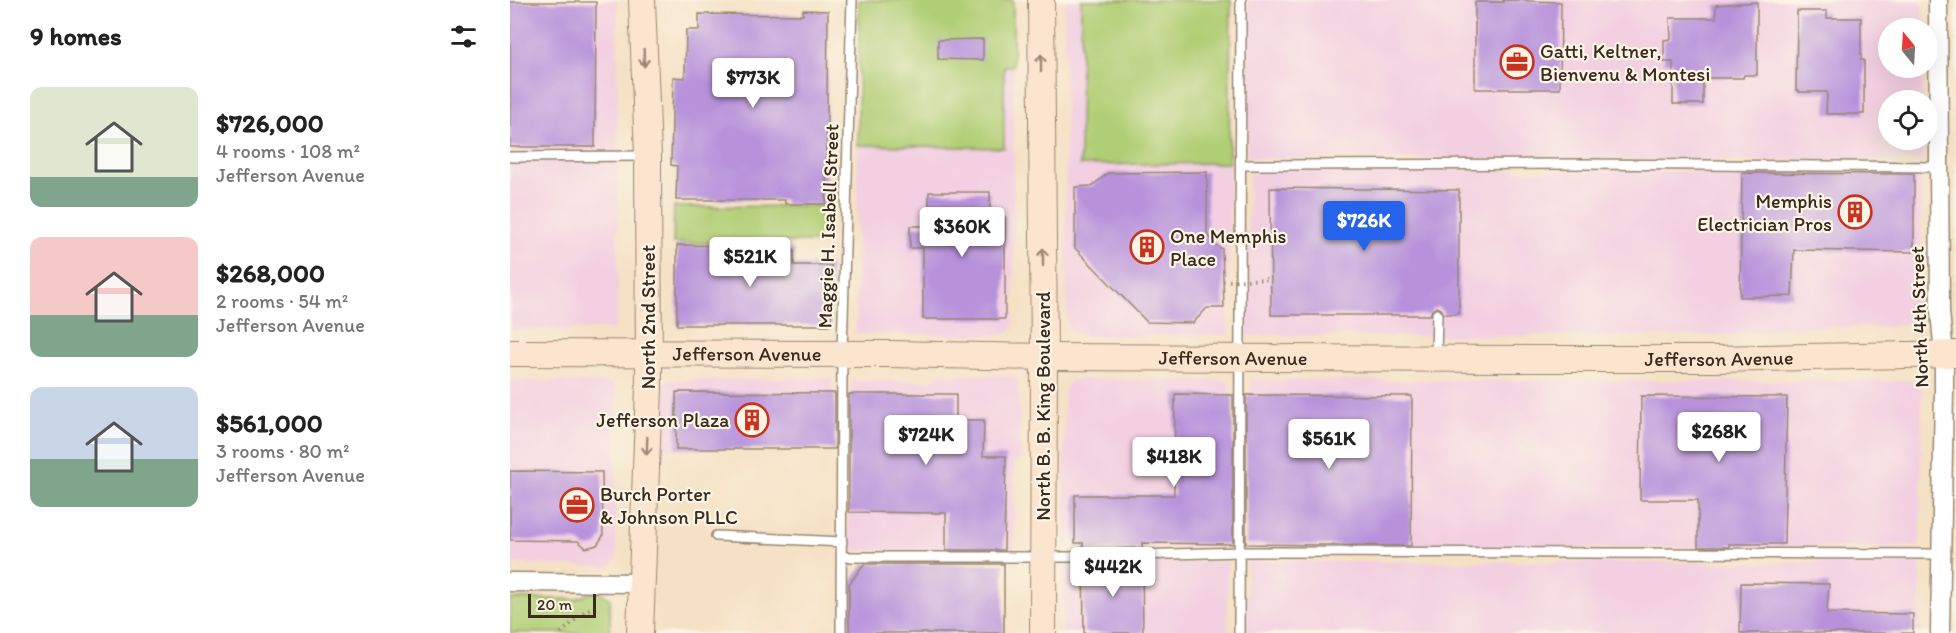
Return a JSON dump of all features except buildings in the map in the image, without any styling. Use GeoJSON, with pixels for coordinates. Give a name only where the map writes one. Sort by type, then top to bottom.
{"type":"FeatureCollection","features":[{"type":"Feature","properties":{"kind":"main road","name":"North 2nd Street"},"geometry":{"type":"LineString","coordinates":[[640,633],[649,353],[648,156],[642,0]]}},
{"type":"Feature","properties":{"kind":"main road","name":"North B. B. King Boulevard"},"geometry":{"type":"LineString","coordinates":[[1041,0],[1044,357],[1043,633]]}},
{"type":"Feature","properties":{"kind":"main road","name":"Jefferson Avenue"},"geometry":{"type":"LineString","coordinates":[[510,353],[842,353],[1044,357],[1436,359],[1702,359],[1950,354]]}},
{"type":"Feature","properties":{"kind":"street","name":"North 4th Street"},"geometry":{"type":"LineString","coordinates":[[1938,0],[1940,311],[1950,354],[1941,554],[1940,633]]}},
{"type":"Feature","properties":{"kind":"street"},"geometry":{"type":"LineString","coordinates":[[510,582],[642,584]]}},
{"type":"Feature","properties":{"kind":"lane","name":"Maggie H. Isabell Street"},"geometry":{"type":"LineString","coordinates":[[841,633],[842,353],[852,0]]}},
{"type":"Feature","properties":{"kind":"lane"},"geometry":{"type":"LineString","coordinates":[[1239,633],[1242,0]]}},
{"type":"Feature","properties":{"kind":"lane"},"geometry":{"type":"LineString","coordinates":[[510,157],[648,156]]}},
{"type":"Feature","properties":{"kind":"lane"},"geometry":{"type":"LineString","coordinates":[[1242,165],[1595,164],[1939,167]]}},
{"type":"Feature","properties":{"kind":"lane"},"geometry":{"type":"LineString","coordinates":[[1436,359],[1437,315]]}},
{"type":"Feature","properties":{"kind":"lane"},"geometry":{"type":"LineString","coordinates":[[716,536],[842,542]]}},
{"type":"Feature","properties":{"kind":"lane"},"geometry":{"type":"LineString","coordinates":[[842,557],[1068,557],[1240,552],[1941,554]]}},
{"type":"Feature","properties":{"kind":"path"},"geometry":{"type":"LineString","coordinates":[[1223,280],[1270,279]]}},
{"type":"Feature","properties":{"kind":"path"},"geometry":{"type":"LineString","coordinates":[[561,633],[585,611],[597,606]]}},
{"type":"Feature","properties":{"kind":"shaded area"},"geometry":{"type":"Polygon","coordinates":[[[510,0],[617,0],[618,272],[617,320],[614,329],[510,330],[510,0]]]}},
{"type":"Feature","properties":{"kind":"shaded area"},"geometry":{"type":"Polygon","coordinates":[[[860,0],[941,66],[1013,66],[1014,319],[1013,329],[1003,335],[856,334],[860,0]]]}},
{"type":"Feature","properties":{"kind":"shaded area"},"geometry":{"type":"Polygon","coordinates":[[[1066,0],[1232,0],[1228,335],[1087,336],[1071,332],[1067,323],[1064,4],[1066,0]]]}},
{"type":"Feature","properties":{"kind":"shaded area"},"geometry":{"type":"Polygon","coordinates":[[[1249,0],[1922,0],[1923,18],[1878,18],[1878,78],[1923,78],[1923,90],[1878,90],[1878,150],[1923,150],[1924,161],[1247,158],[1249,0]]]}},
{"type":"Feature","properties":{"kind":"shaded area"},"geometry":{"type":"Polygon","coordinates":[[[1267,169],[1921,173],[1921,300],[1916,316],[1904,324],[1889,327],[1785,327],[1752,333],[1705,336],[1246,336],[1249,175],[1267,169]]]}},
{"type":"Feature","properties":{"kind":"shaded area"},"geometry":{"type":"Polygon","coordinates":[[[939,374],[1012,376],[1018,380],[1021,460],[1014,464],[1014,551],[848,550],[851,381],[930,381],[939,374]]]}},
{"type":"Feature","properties":{"kind":"shaded area","name":"Jefferson Plaza"},"geometry":{"type":"Polygon","coordinates":[[[832,378],[833,449],[659,449],[659,394],[662,383],[670,380],[832,378]]]}},
{"type":"Feature","properties":{"kind":"shaded area"},"geometry":{"type":"Polygon","coordinates":[[[1079,379],[1229,381],[1228,546],[1065,547],[1064,391],[1070,381],[1079,379]]]}},
{"type":"Feature","properties":{"kind":"shaded area"},"geometry":{"type":"Polygon","coordinates":[[[1251,380],[1915,381],[1920,383],[1922,394],[1920,547],[1249,548],[1251,380]]]}},
{"type":"Feature","properties":{"kind":"shaded area"},"geometry":{"type":"Polygon","coordinates":[[[510,381],[614,384],[616,391],[616,560],[611,565],[607,567],[510,563],[510,381]]]}},
{"type":"Feature","properties":{"kind":"shaded area"},"geometry":{"type":"Polygon","coordinates":[[[1063,561],[1227,562],[1228,633],[1063,633],[1063,561]]]}},
{"type":"Feature","properties":{"kind":"shaded area"},"geometry":{"type":"Polygon","coordinates":[[[1247,561],[1920,563],[1920,633],[1246,633],[1247,561]]]}},
{"type":"Feature","properties":{"kind":"green space"},"geometry":{"type":"Polygon","coordinates":[[[859,0],[1013,0],[1013,66],[1004,66],[1004,148],[858,145],[859,0]]]}},
{"type":"Feature","properties":{"kind":"green space"},"geometry":{"type":"Polygon","coordinates":[[[1081,0],[1231,0],[1229,163],[1080,165],[1081,0]]]}},
{"type":"Feature","properties":{"kind":"green space"},"geometry":{"type":"Polygon","coordinates":[[[824,206],[825,242],[673,243],[674,207],[824,206]]]}},
{"type":"Feature","properties":{"kind":"green space"},"geometry":{"type":"Polygon","coordinates":[[[601,592],[610,599],[610,633],[510,633],[510,599],[576,599],[590,593],[601,592]]]}},
{"type":"Feature","properties":{"kind":"place","name":"Gatti, Keltner, Bienvenu & Montesi"},"geometry":{"type":"Point","coordinates":[1517,62]}},
{"type":"Feature","properties":{"kind":"place","name":"Memphis Electrician Pros"},"geometry":{"type":"Point","coordinates":[1855,212]}},
{"type":"Feature","properties":{"kind":"place","name":"One Memphis Place"},"geometry":{"type":"Point","coordinates":[1147,247]}},
{"type":"Feature","properties":{"kind":"place","name":"Jefferson Plaza"},"geometry":{"type":"Point","coordinates":[752,420]}},
{"type":"Feature","properties":{"kind":"place","name":"Burch Porter & Johnson PLLC"},"geometry":{"type":"Point","coordinates":[577,505]}}]}
